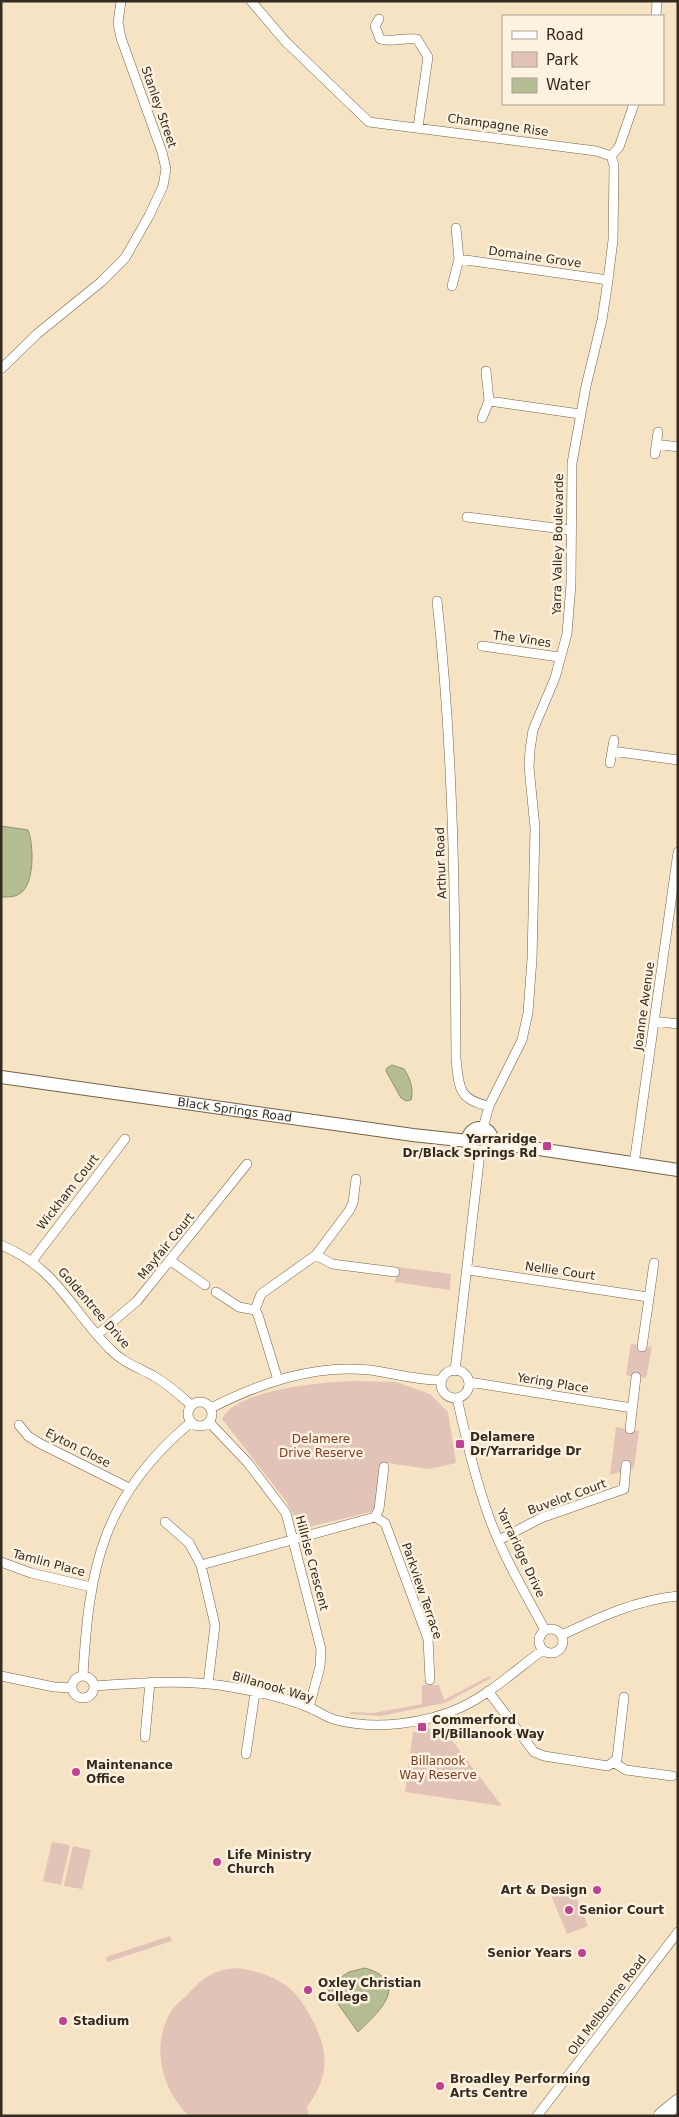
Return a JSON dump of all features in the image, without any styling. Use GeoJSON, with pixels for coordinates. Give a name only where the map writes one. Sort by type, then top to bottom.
{"type":"FeatureCollection","features":[{"type":"Feature","properties":{"kind":"highway"},"geometry":{"type":"LineString","coordinates":[[661,2116],[678,2102]]}},
{"type":"Feature","properties":{"kind":"main road","name":"Black Springs Road"},"geometry":{"type":"LineString","coordinates":[[1,1077],[413,1135],[468,1141]]}},
{"type":"Feature","properties":{"kind":"main road"},"geometry":{"type":"LineString","coordinates":[[483,1128],[491,1135],[492,1142],[489,1149],[480,1152],[473,1150],[468,1141],[472,1131],[483,1128]]}},
{"type":"Feature","properties":{"kind":"main road"},"geometry":{"type":"LineString","coordinates":[[492,1142],[678,1170]]}},
{"type":"Feature","properties":{"kind":"street","name":"Stanley Street"},"geometry":{"type":"LineString","coordinates":[[1,369],[37,334],[101,282],[125,258],[149,216],[163,186],[166,169],[162,152],[121,38],[118,23],[121,1]]}},
{"type":"Feature","properties":{"kind":"street","name":"Champagne Rise"},"geometry":{"type":"LineString","coordinates":[[251,1],[285,41],[369,122],[418,126],[596,150],[611,156]]}},
{"type":"Feature","properties":{"kind":"street"},"geometry":{"type":"LineString","coordinates":[[656,15],[657,1]]}},
{"type":"Feature","properties":{"kind":"street"},"geometry":{"type":"LineString","coordinates":[[379,19],[374,26],[380,39],[387,41],[403,37],[417,39],[428,57],[418,126]]}},
{"type":"Feature","properties":{"kind":"street"},"geometry":{"type":"LineString","coordinates":[[611,156],[622,141],[634,105]]}},
{"type":"Feature","properties":{"kind":"street","name":"Yarra Valley Boulevarde"},"geometry":{"type":"LineString","coordinates":[[483,1128],[489,1106],[522,1040],[528,1013],[532,959],[536,828],[529,767],[530,750],[533,730],[555,678],[559,657],[567,634],[570,611],[570,486],[580,414],[601,328],[608,280],[614,226],[614,164],[611,156]]}},
{"type":"Feature","properties":{"kind":"street"},"geometry":{"type":"LineString","coordinates":[[452,286],[459,260],[456,228]]}},
{"type":"Feature","properties":{"kind":"street","name":"Domaine Grove"},"geometry":{"type":"LineString","coordinates":[[459,260],[608,280]]}},
{"type":"Feature","properties":{"kind":"street"},"geometry":{"type":"LineString","coordinates":[[482,418],[489,401],[486,372]]}},
{"type":"Feature","properties":{"kind":"street"},"geometry":{"type":"LineString","coordinates":[[489,401],[580,414]]}},
{"type":"Feature","properties":{"kind":"street"},"geometry":{"type":"LineString","coordinates":[[655,454],[658,432]]}},
{"type":"Feature","properties":{"kind":"street"},"geometry":{"type":"LineString","coordinates":[[656,444],[678,447]]}},
{"type":"Feature","properties":{"kind":"street"},"geometry":{"type":"LineString","coordinates":[[468,517],[571,530]]}},
{"type":"Feature","properties":{"kind":"street","name":"Arthur Road"},"geometry":{"type":"LineString","coordinates":[[437,601],[445,682],[455,861],[456,1060],[459,1084],[465,1097],[476,1104],[489,1106]]}},
{"type":"Feature","properties":{"kind":"street","name":"The Vines"},"geometry":{"type":"LineString","coordinates":[[482,646],[559,657]]}},
{"type":"Feature","properties":{"kind":"street"},"geometry":{"type":"LineString","coordinates":[[610,763],[614,740]]}},
{"type":"Feature","properties":{"kind":"street"},"geometry":{"type":"LineString","coordinates":[[612,752],[678,760]]}},
{"type":"Feature","properties":{"kind":"street","name":"Joanne Avenue"},"geometry":{"type":"LineString","coordinates":[[634,1164],[678,852]]}},
{"type":"Feature","properties":{"kind":"street"},"geometry":{"type":"LineString","coordinates":[[654,1021],[678,1024]]}},
{"type":"Feature","properties":{"kind":"street","name":"Wickham Court"},"geometry":{"type":"LineString","coordinates":[[32,1261],[125,1139]]}},
{"type":"Feature","properties":{"kind":"street"},"geometry":{"type":"LineString","coordinates":[[456,1371],[480,1152]]}},
{"type":"Feature","properties":{"kind":"street","name":"Mayfair Court"},"geometry":{"type":"LineString","coordinates":[[97,1334],[137,1301],[247,1164]]}},
{"type":"Feature","properties":{"kind":"street"},"geometry":{"type":"LineString","coordinates":[[255,1310],[261,1294],[316,1255],[349,1211],[353,1203],[356,1179]]}},
{"type":"Feature","properties":{"kind":"street","name":"Goldentree Drive"},"geometry":{"type":"LineString","coordinates":[[1,1245],[32,1261],[61,1288],[97,1334],[122,1360],[163,1382],[191,1405]]}},
{"type":"Feature","properties":{"kind":"street"},"geometry":{"type":"LineString","coordinates":[[316,1255],[332,1264],[395,1272]]}},
{"type":"Feature","properties":{"kind":"street"},"geometry":{"type":"LineString","coordinates":[[171,1261],[205,1285]]}},
{"type":"Feature","properties":{"kind":"street"},"geometry":{"type":"LineString","coordinates":[[642,1347],[654,1263]]}},
{"type":"Feature","properties":{"kind":"street","name":"Nellie Court"},"geometry":{"type":"LineString","coordinates":[[468,1270],[648,1296]]}},
{"type":"Feature","properties":{"kind":"street"},"geometry":{"type":"LineString","coordinates":[[216,1292],[239,1307],[255,1310],[278,1380]]}},
{"type":"Feature","properties":{"kind":"street"},"geometry":{"type":"LineString","coordinates":[[211,1408],[253,1388],[307,1373],[347,1369],[442,1380]]}},
{"type":"Feature","properties":{"kind":"street"},"geometry":{"type":"LineString","coordinates":[[456,1371],[463,1373],[469,1382],[468,1391],[457,1398],[450,1397],[444,1392],[442,1380],[447,1373],[456,1371]]}},
{"type":"Feature","properties":{"kind":"street"},"geometry":{"type":"LineString","coordinates":[[630,1429],[636,1378]]}},
{"type":"Feature","properties":{"kind":"street","name":"Yering Place"},"geometry":{"type":"LineString","coordinates":[[469,1382],[632,1408]]}},
{"type":"Feature","properties":{"kind":"street","name":"Yarraridge Drive"},"geometry":{"type":"LineString","coordinates":[[457,1398],[479,1486],[499,1540],[545,1630]]}},
{"type":"Feature","properties":{"kind":"street"},"geometry":{"type":"LineString","coordinates":[[202,1402],[211,1408],[212,1415],[209,1422],[202,1426],[191,1422],[188,1416],[191,1405],[202,1402]]}},
{"type":"Feature","properties":{"kind":"street"},"geometry":{"type":"LineString","coordinates":[[83,1676],[86,1625],[91,1587],[96,1564],[109,1526],[129,1488],[162,1449],[191,1422]]}},
{"type":"Feature","properties":{"kind":"street","name":"Hillrise Crescent"},"geometry":{"type":"LineString","coordinates":[[209,1422],[248,1463],[282,1505],[293,1540],[321,1650],[320,1667],[309,1707]]}},
{"type":"Feature","properties":{"kind":"street","name":"Eyton Close"},"geometry":{"type":"LineString","coordinates":[[19,1425],[28,1436],[129,1488]]}},
{"type":"Feature","properties":{"kind":"street","name":"Buvelot Court"},"geometry":{"type":"LineString","coordinates":[[499,1540],[541,1518],[624,1489],[626,1465]]}},
{"type":"Feature","properties":{"kind":"street"},"geometry":{"type":"LineString","coordinates":[[201,1566],[376,1516],[379,1509],[384,1467]]}},
{"type":"Feature","properties":{"kind":"street","name":"Parkview Terrace"},"geometry":{"type":"LineString","coordinates":[[376,1516],[385,1523],[428,1639],[430,1680]]}},
{"type":"Feature","properties":{"kind":"street"},"geometry":{"type":"LineString","coordinates":[[165,1522],[189,1543],[201,1566],[215,1625],[208,1684]]}},
{"type":"Feature","properties":{"kind":"street","name":"Tamlin Place"},"geometry":{"type":"LineString","coordinates":[[1,1562],[31,1573],[91,1587]]}},
{"type":"Feature","properties":{"kind":"street"},"geometry":{"type":"LineString","coordinates":[[562,1636],[614,1610],[638,1602],[678,1596]]}},
{"type":"Feature","properties":{"kind":"street"},"geometry":{"type":"LineString","coordinates":[[545,1630],[557,1630],[562,1636],[563,1644],[558,1651],[550,1653],[543,1650],[539,1639],[545,1630]]}},
{"type":"Feature","properties":{"kind":"street","name":"Billanook Way"},"geometry":{"type":"LineString","coordinates":[[94,1686],[150,1682],[208,1684],[256,1693],[309,1707],[320,1714],[354,1723],[399,1723],[423,1720],[456,1709],[488,1691],[543,1650]]}},
{"type":"Feature","properties":{"kind":"street"},"geometry":{"type":"LineString","coordinates":[[1,1676],[54,1687],[72,1688]]}},
{"type":"Feature","properties":{"kind":"street"},"geometry":{"type":"LineString","coordinates":[[72,1688],[75,1694],[82,1698],[91,1695],[94,1686],[90,1679],[83,1676]]}},
{"type":"Feature","properties":{"kind":"street"},"geometry":{"type":"LineString","coordinates":[[72,1688],[76,1680],[83,1676]]}},
{"type":"Feature","properties":{"kind":"street"},"geometry":{"type":"LineString","coordinates":[[145,1737],[150,1682]]}},
{"type":"Feature","properties":{"kind":"street"},"geometry":{"type":"LineString","coordinates":[[488,1691],[534,1752],[544,1756],[608,1766],[617,1759],[624,1697]]}},
{"type":"Feature","properties":{"kind":"street"},"geometry":{"type":"LineString","coordinates":[[246,1754],[256,1693]]}},
{"type":"Feature","properties":{"kind":"street"},"geometry":{"type":"LineString","coordinates":[[613,1762],[626,1770],[672,1776]]}},
{"type":"Feature","properties":{"kind":"street","name":"Old Melbourne Road"},"geometry":{"type":"LineString","coordinates":[[537,2116],[678,1932]]}},
{"type":"Feature","properties":{"kind":"green space"},"geometry":{"type":"Polygon","coordinates":[[[398,1267],[451,1274],[450,1290],[395,1282],[398,1267]]]}},
{"type":"Feature","properties":{"kind":"green space"},"geometry":{"type":"Polygon","coordinates":[[[631,1344],[652,1347],[646,1378],[626,1375],[631,1344]]]}},
{"type":"Feature","properties":{"kind":"green space","name":"Delamere Drive Reserve"},"geometry":{"type":"Polygon","coordinates":[[[354,1381],[396,1382],[430,1394],[448,1412],[456,1463],[429,1469],[381,1462],[374,1511],[301,1529],[286,1501],[222,1419],[231,1409],[262,1394],[323,1383],[354,1381]]]}},
{"type":"Feature","properties":{"kind":"green space"},"geometry":{"type":"Polygon","coordinates":[[[616,1427],[639,1431],[634,1468],[610,1475],[616,1427]]]}},
{"type":"Feature","properties":{"kind":"green space"},"geometry":{"type":"Polygon","coordinates":[[[489,1676],[491,1678],[445,1703],[380,1716],[350,1714],[351,1712],[373,1713],[422,1704],[422,1685],[439,1685],[444,1700],[489,1676]]]}},
{"type":"Feature","properties":{"kind":"green space","name":"Billanook Way Reserve"},"geometry":{"type":"Polygon","coordinates":[[[441,1726],[502,1806],[405,1792],[413,1732],[441,1726]]]}},
{"type":"Feature","properties":{"kind":"green space"},"geometry":{"type":"Polygon","coordinates":[[[52,1842],[70,1845],[61,1885],[43,1881],[52,1842]]]}},
{"type":"Feature","properties":{"kind":"green space"},"geometry":{"type":"Polygon","coordinates":[[[73,1846],[91,1850],[82,1889],[64,1886],[73,1846]]]}},
{"type":"Feature","properties":{"kind":"green space","name":"Senior Court"},"geometry":{"type":"Polygon","coordinates":[[[572,1887],[588,1926],[567,1934],[551,1895],[572,1887]]]}},
{"type":"Feature","properties":{"kind":"green space"},"geometry":{"type":"Polygon","coordinates":[[[170,1936],[172,1941],[107,1962],[106,1957],[170,1936]]]}},
{"type":"Feature","properties":{"kind":"green space"},"geometry":{"type":"Polygon","coordinates":[[[238,1968],[266,1975],[291,1989],[306,2008],[316,2026],[324,2061],[320,2083],[307,2107],[309,2116],[189,2116],[171,2093],[162,2066],[160,2051],[165,2023],[176,2005],[205,1978],[222,1970],[238,1968]]]}},
{"type":"Feature","properties":{"kind":"water"},"geometry":{"type":"Polygon","coordinates":[[[1,826],[28,830],[30,837],[32,865],[28,883],[24,890],[11,897],[1,897],[1,826]]]}},
{"type":"Feature","properties":{"kind":"water"},"geometry":{"type":"Polygon","coordinates":[[[392,1065],[404,1069],[406,1072],[412,1088],[411,1100],[406,1101],[401,1098],[386,1071],[392,1065]]]}},
{"type":"Feature","properties":{"kind":"water"},"geometry":{"type":"Polygon","coordinates":[[[365,1968],[379,1974],[387,1981],[389,1989],[382,2007],[358,2032],[326,1987],[349,1972],[365,1968]]]}},
{"type":"Feature","properties":{"kind":"place","name":"Yarraridge Dr/Black Springs Rd"},"geometry":{"type":"Point","coordinates":[547,1146]}},
{"type":"Feature","properties":{"kind":"place","name":"Delamere Dr/Yarraridge Dr"},"geometry":{"type":"Point","coordinates":[460,1444]}},
{"type":"Feature","properties":{"kind":"place","name":"Commerford Pl/Billanook Way"},"geometry":{"type":"Point","coordinates":[422,1727]}},
{"type":"Feature","properties":{"kind":"place","name":"Maintenance Office"},"geometry":{"type":"Point","coordinates":[76,1772]}},
{"type":"Feature","properties":{"kind":"place","name":"Life Ministry Church"},"geometry":{"type":"Point","coordinates":[217,1862]}},
{"type":"Feature","properties":{"kind":"place","name":"Art & Design"},"geometry":{"type":"Point","coordinates":[597,1890]}},
{"type":"Feature","properties":{"kind":"place","name":"Senior Court"},"geometry":{"type":"Point","coordinates":[569,1910]}},
{"type":"Feature","properties":{"kind":"place","name":"Senior Years"},"geometry":{"type":"Point","coordinates":[582,1953]}},
{"type":"Feature","properties":{"kind":"place","name":"Oxley Christian College"},"geometry":{"type":"Point","coordinates":[308,1990]}},
{"type":"Feature","properties":{"kind":"place","name":"Stadium"},"geometry":{"type":"Point","coordinates":[63,2021]}},
{"type":"Feature","properties":{"kind":"place","name":"Broadley Performing Arts Centre"},"geometry":{"type":"Point","coordinates":[440,2086]}}]}
